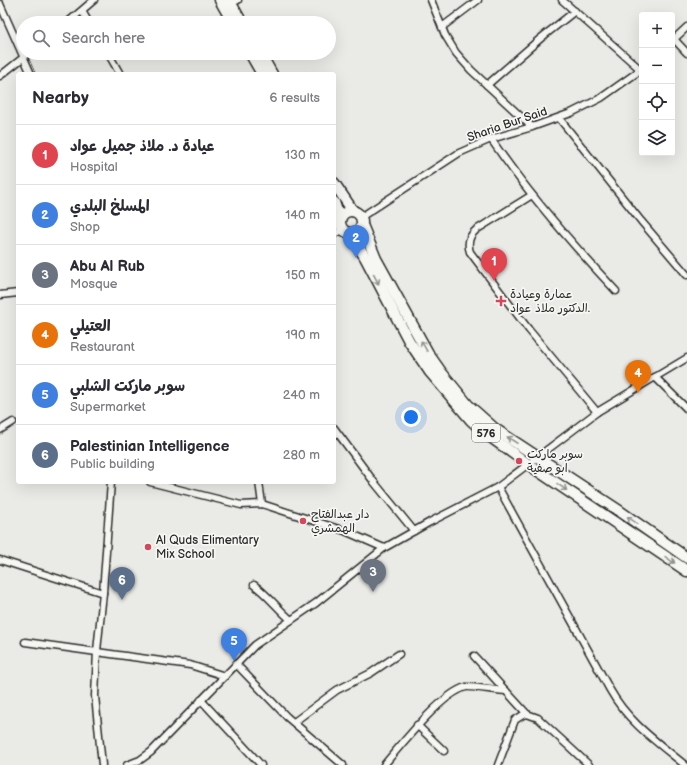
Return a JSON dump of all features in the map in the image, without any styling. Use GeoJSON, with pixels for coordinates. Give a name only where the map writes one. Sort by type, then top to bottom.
{"type":"FeatureCollection","features":[{"type":"Feature","properties":{"kind":"main road"},"geometry":{"type":"LineString","coordinates":[[220,0],[229,16]]}},
{"type":"Feature","properties":{"kind":"main road"},"geometry":{"type":"LineString","coordinates":[[233,1],[239,16]]}},
{"type":"Feature","properties":{"kind":"main road"},"geometry":{"type":"LineString","coordinates":[[254,60],[261,72]]}},
{"type":"Feature","properties":{"kind":"main road"},"geometry":{"type":"LineString","coordinates":[[264,60],[271,72]]}},
{"type":"Feature","properties":{"kind":"main road"},"geometry":{"type":"LineString","coordinates":[[336,186],[359,217],[357,231],[342,232],[336,208]]}},
{"type":"Feature","properties":{"kind":"main road"},"geometry":{"type":"LineString","coordinates":[[340,220],[343,213],[350,210],[359,217]]}},
{"type":"Feature","properties":{"kind":"main road","name":"576"},"geometry":{"type":"LineString","coordinates":[[359,217],[376,259],[429,355],[463,400],[482,419],[495,429],[621,512],[687,558]]}},
{"type":"Feature","properties":{"kind":"main road","name":"576"},"geometry":{"type":"LineString","coordinates":[[342,232],[365,257],[409,341],[430,372],[454,402],[485,433],[528,464],[687,571]]}},
{"type":"Feature","properties":{"kind":"street"},"geometry":{"type":"LineString","coordinates":[[75,16],[94,0]]}},
{"type":"Feature","properties":{"kind":"street"},"geometry":{"type":"LineString","coordinates":[[431,0],[442,27],[456,53],[471,70],[532,127]]}},
{"type":"Feature","properties":{"kind":"street"},"geometry":{"type":"LineString","coordinates":[[442,27],[478,0]]}},
{"type":"Feature","properties":{"kind":"street"},"geometry":{"type":"LineString","coordinates":[[562,0],[639,68]]}},
{"type":"Feature","properties":{"kind":"street"},"geometry":{"type":"LineString","coordinates":[[0,4],[16,42]]}},
{"type":"Feature","properties":{"kind":"street"},"geometry":{"type":"LineString","coordinates":[[82,10],[86,16]]}},
{"type":"Feature","properties":{"kind":"street"},"geometry":{"type":"LineString","coordinates":[[487,85],[574,11]]}},
{"type":"Feature","properties":{"kind":"street"},"geometry":{"type":"LineString","coordinates":[[675,38],[687,28]]}},
{"type":"Feature","properties":{"kind":"street"},"geometry":{"type":"LineString","coordinates":[[675,42],[687,53]]}},
{"type":"Feature","properties":{"kind":"street"},"geometry":{"type":"LineString","coordinates":[[0,76],[20,60]]}},
{"type":"Feature","properties":{"kind":"street"},"geometry":{"type":"LineString","coordinates":[[24,60],[30,72]]}},
{"type":"Feature","properties":{"kind":"street"},"geometry":{"type":"LineString","coordinates":[[112,60],[119,72]]}},
{"type":"Feature","properties":{"kind":"street","name":"Sharia Bur Said"},"geometry":{"type":"LineString","coordinates":[[359,217],[459,153],[491,139],[559,118],[601,98],[639,71]]}},
{"type":"Feature","properties":{"kind":"street"},"geometry":{"type":"LineString","coordinates":[[559,118],[687,275]]}},
{"type":"Feature","properties":{"kind":"street"},"geometry":{"type":"LineString","coordinates":[[491,139],[512,170],[554,223],[616,291]]}},
{"type":"Feature","properties":{"kind":"street"},"geometry":{"type":"LineString","coordinates":[[532,195],[476,230],[470,237],[468,247],[470,252],[525,324],[597,412]]}},
{"type":"Feature","properties":{"kind":"street"},"geometry":{"type":"LineString","coordinates":[[0,295],[16,293]]}},
{"type":"Feature","properties":{"kind":"street"},"geometry":{"type":"LineString","coordinates":[[127,765],[137,763],[151,752],[255,646],[316,603],[384,548],[498,487],[597,412],[687,358]]}},
{"type":"Feature","properties":{"kind":"street"},"geometry":{"type":"LineString","coordinates":[[655,376],[687,408]]}},
{"type":"Feature","properties":{"kind":"street"},"geometry":{"type":"LineString","coordinates":[[0,430],[12,422]]}},
{"type":"Feature","properties":{"kind":"street"},"geometry":{"type":"LineString","coordinates":[[336,431],[398,514],[414,531]]}},
{"type":"Feature","properties":{"kind":"street"},"geometry":{"type":"LineString","coordinates":[[102,765],[95,696],[97,651],[111,484]]}},
{"type":"Feature","properties":{"kind":"street"},"geometry":{"type":"LineString","coordinates":[[158,484],[241,505],[262,504],[345,531],[384,548]]}},
{"type":"Feature","properties":{"kind":"street"},"geometry":{"type":"LineString","coordinates":[[259,484],[262,504]]}},
{"type":"Feature","properties":{"kind":"street"},"geometry":{"type":"LineString","coordinates":[[498,487],[614,696],[628,717],[685,765]]}},
{"type":"Feature","properties":{"kind":"street"},"geometry":{"type":"LineString","coordinates":[[0,560],[103,593]]}},
{"type":"Feature","properties":{"kind":"street"},"geometry":{"type":"LineString","coordinates":[[254,585],[291,620]]}},
{"type":"Feature","properties":{"kind":"street"},"geometry":{"type":"LineString","coordinates":[[25,642],[190,665],[225,676]]}},
{"type":"Feature","properties":{"kind":"street"},"geometry":{"type":"LineString","coordinates":[[294,722],[336,690],[371,673],[399,654]]}},
{"type":"Feature","properties":{"kind":"street"},"geometry":{"type":"LineString","coordinates":[[474,656],[527,714],[538,718],[589,765]]}},
{"type":"Feature","properties":{"kind":"street"},"geometry":{"type":"LineString","coordinates":[[236,664],[294,722],[344,765]]}},
{"type":"Feature","properties":{"kind":"street"},"geometry":{"type":"LineString","coordinates":[[384,765],[418,726],[450,695],[467,687],[506,691]]}},
{"type":"Feature","properties":{"kind":"street"},"geometry":{"type":"LineString","coordinates":[[201,700],[261,765]]}},
{"type":"Feature","properties":{"kind":"street"},"geometry":{"type":"LineString","coordinates":[[498,765],[515,720],[527,714]]}},
{"type":"Feature","properties":{"kind":"street"},"geometry":{"type":"LineString","coordinates":[[418,726],[444,751]]}},
{"type":"Feature","properties":{"kind":"place","name":"المسلخ البلدي"},"geometry":{"type":"Point","coordinates":[356,258]}},
{"type":"Feature","properties":{"kind":"place","name":"عيادة د. ملاذ جميل عواد"},"geometry":{"type":"Point","coordinates":[494,281]}},
{"type":"Feature","properties":{"kind":"place","name":"عمارة وعيادة الدكتور ملاذ عواد."},"geometry":{"type":"Point","coordinates":[501,301]}},
{"type":"Feature","properties":{"kind":"place","name":"العتيلي"},"geometry":{"type":"Point","coordinates":[638,393]}},
{"type":"Feature","properties":{"kind":"place","name":"سوبر ماركت ابو صفية"},"geometry":{"type":"Point","coordinates":[519,461]}},
{"type":"Feature","properties":{"kind":"place","name":"دار عبدالفتاح الهمشري"},"geometry":{"type":"Point","coordinates":[303,521]}},
{"type":"Feature","properties":{"kind":"place","name":"Al Quds Elimentary Mix School"},"geometry":{"type":"Point","coordinates":[148,547]}},
{"type":"Feature","properties":{"kind":"place","name":"Abu Al Rub"},"geometry":{"type":"Point","coordinates":[373,592]}},
{"type":"Feature","properties":{"kind":"place","name":"Palestinian Intelligence"},"geometry":{"type":"Point","coordinates":[122,600]}},
{"type":"Feature","properties":{"kind":"place","name":"سوبر ماركت الشلبي"},"geometry":{"type":"Point","coordinates":[234,661]}}]}
